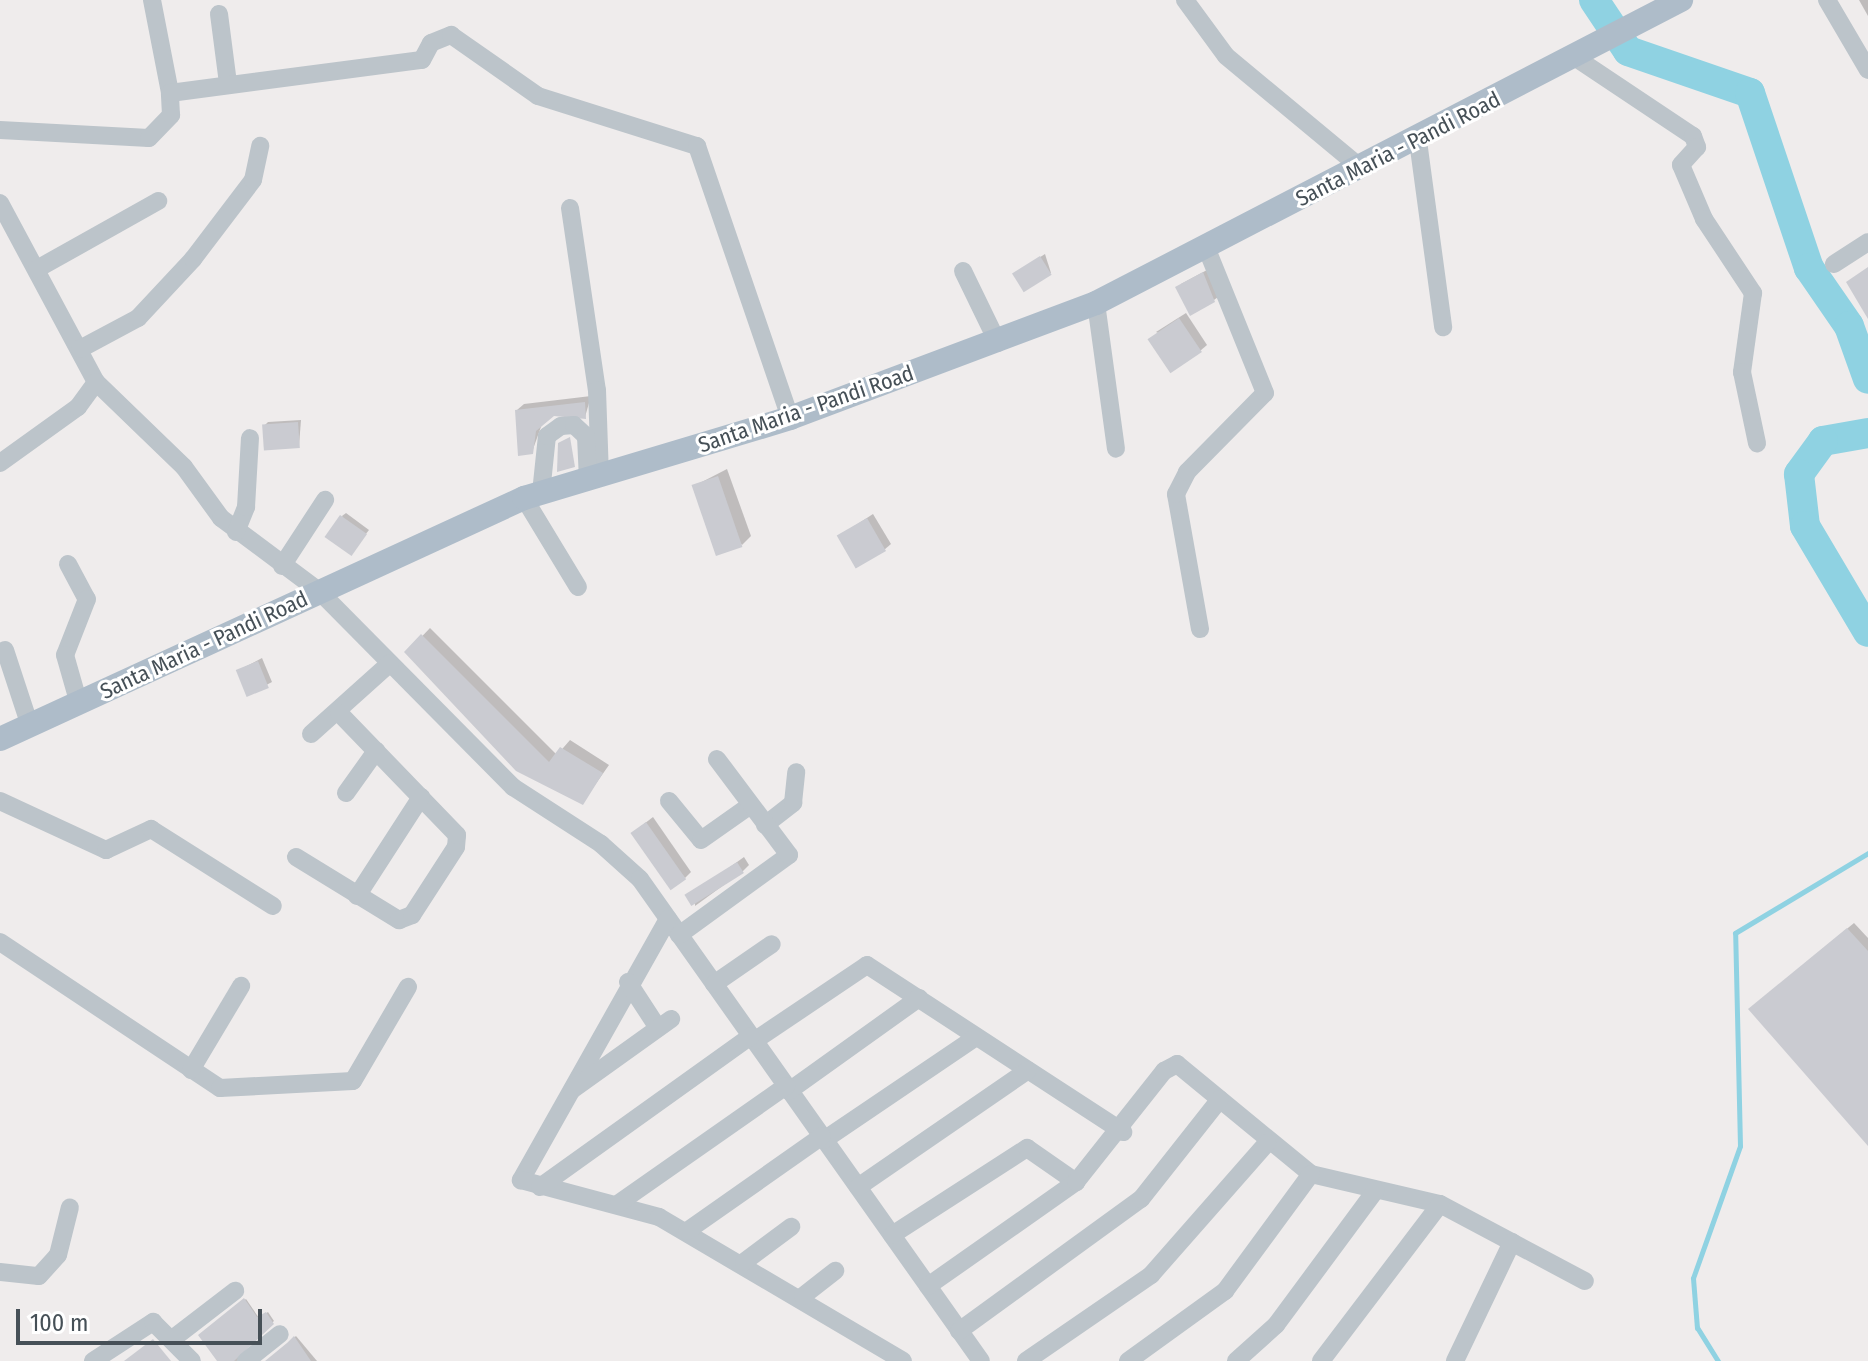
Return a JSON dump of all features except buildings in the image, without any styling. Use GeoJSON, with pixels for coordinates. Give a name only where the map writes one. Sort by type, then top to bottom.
{"type":"FeatureCollection","features":[{"type":"Feature","properties":{"kind":"main road","name":"Santa Maria - Pandi Road"},"geometry":{"type":"LineString","coordinates":[[0,739],[532,496],[790,418],[998,343],[1096,303],[1418,141],[1681,0]]}},
{"type":"Feature","properties":{"kind":"street"},"geometry":{"type":"LineString","coordinates":[[0,130],[149,138],[171,115],[170,93],[152,0]]}},
{"type":"Feature","properties":{"kind":"street"},"geometry":{"type":"LineString","coordinates":[[1185,0],[1256,84],[1361,168]]}},
{"type":"Feature","properties":{"kind":"street"},"geometry":{"type":"LineString","coordinates":[[1827,0],[1868,70]]}},
{"type":"Feature","properties":{"kind":"street"},"geometry":{"type":"LineString","coordinates":[[219,14],[228,83]]}},
{"type":"Feature","properties":{"kind":"street"},"geometry":{"type":"LineString","coordinates":[[170,93],[422,60],[431,43],[451,35],[538,96],[688,140],[702,156],[790,418]]}},
{"type":"Feature","properties":{"kind":"street"},"geometry":{"type":"LineString","coordinates":[[1573,56],[1693,136],[1697,147],[1681,165],[1704,219],[1753,293],[1742,372],[1757,443]]}},
{"type":"Feature","properties":{"kind":"street"},"geometry":{"type":"LineString","coordinates":[[1418,141],[1443,327]]}},
{"type":"Feature","properties":{"kind":"street"},"geometry":{"type":"LineString","coordinates":[[80,349],[138,318],[193,259],[253,180],[260,146]]}},
{"type":"Feature","properties":{"kind":"street"},"geometry":{"type":"LineString","coordinates":[[37,269],[158,201]]}},
{"type":"Feature","properties":{"kind":"street"},"geometry":{"type":"LineString","coordinates":[[0,203],[96,382],[184,467],[236,532],[319,591],[513,787],[601,844],[640,879],[981,1361]]}},
{"type":"Feature","properties":{"kind":"street"},"geometry":{"type":"LineString","coordinates":[[570,208],[597,390],[594,479]]}},
{"type":"Feature","properties":{"kind":"street"},"geometry":{"type":"LineString","coordinates":[[1834,264],[1868,242]]}},
{"type":"Feature","properties":{"kind":"street"},"geometry":{"type":"LineString","coordinates":[[1200,629],[1176,494],[1187,472],[1265,393],[1206,247]]}},
{"type":"Feature","properties":{"kind":"street"},"geometry":{"type":"LineString","coordinates":[[963,271],[998,343]]}},
{"type":"Feature","properties":{"kind":"street"},"geometry":{"type":"LineString","coordinates":[[1096,303],[1116,449]]}},
{"type":"Feature","properties":{"kind":"street"},"geometry":{"type":"LineString","coordinates":[[0,463],[78,407],[96,382]]}},
{"type":"Feature","properties":{"kind":"street"},"geometry":{"type":"LineString","coordinates":[[578,587],[532,496],[547,436],[561,426],[574,425],[586,436],[594,479]]}},
{"type":"Feature","properties":{"kind":"street"},"geometry":{"type":"LineString","coordinates":[[236,532],[246,507],[250,438]]}},
{"type":"Feature","properties":{"kind":"street"},"geometry":{"type":"LineString","coordinates":[[282,566],[325,500]]}},
{"type":"Feature","properties":{"kind":"street"},"geometry":{"type":"LineString","coordinates":[[68,564],[87,599],[65,655],[79,704]]}},
{"type":"Feature","properties":{"kind":"street"},"geometry":{"type":"LineString","coordinates":[[5,650],[30,726]]}},
{"type":"Feature","properties":{"kind":"street"},"geometry":{"type":"LineString","coordinates":[[311,734],[339,713],[390,663]]}},
{"type":"Feature","properties":{"kind":"street"},"geometry":{"type":"LineString","coordinates":[[296,857],[399,920],[425,895],[457,835],[339,713]]}},
{"type":"Feature","properties":{"kind":"street"},"geometry":{"type":"LineString","coordinates":[[346,793],[376,751]]}},
{"type":"Feature","properties":{"kind":"street"},"geometry":{"type":"LineString","coordinates":[[717,759],[748,807],[788,858],[674,927],[628,982],[520,1177],[540,1187],[619,1203],[687,1231],[803,1296],[863,1324],[903,1361]]}},
{"type":"Feature","properties":{"kind":"street"},"geometry":{"type":"LineString","coordinates":[[765,825],[793,803],[796,772]]}},
{"type":"Feature","properties":{"kind":"street"},"geometry":{"type":"LineString","coordinates":[[357,896],[421,797]]}},
{"type":"Feature","properties":{"kind":"street"},"geometry":{"type":"LineString","coordinates":[[0,801],[106,850],[151,829],[273,906]]}},
{"type":"Feature","properties":{"kind":"street"},"geometry":{"type":"LineString","coordinates":[[669,801],[701,840],[748,807]]}},
{"type":"Feature","properties":{"kind":"street"},"geometry":{"type":"LineString","coordinates":[[0,942],[220,1088],[341,1087],[353,1081],[408,987]]}},
{"type":"Feature","properties":{"kind":"street"},"geometry":{"type":"LineString","coordinates":[[714,984],[772,944]]}},
{"type":"Feature","properties":{"kind":"street"},"geometry":{"type":"LineString","coordinates":[[540,1187],[752,1038],[867,965],[1123,1132]]}},
{"type":"Feature","properties":{"kind":"street"},"geometry":{"type":"LineString","coordinates":[[567,1094],[664,1024],[628,982]]}},
{"type":"Feature","properties":{"kind":"street"},"geometry":{"type":"LineString","coordinates":[[191,1070],[241,986]]}},
{"type":"Feature","properties":{"kind":"street"},"geometry":{"type":"LineString","coordinates":[[619,1203],[919,998]]}},
{"type":"Feature","properties":{"kind":"street"},"geometry":{"type":"LineString","coordinates":[[687,1231],[976,1037]]}},
{"type":"Feature","properties":{"kind":"street"},"geometry":{"type":"LineString","coordinates":[[928,1286],[1076,1182],[1123,1132],[1170,1066],[1187,1069],[1267,1143],[1311,1174],[1440,1204],[1585,1281]]}},
{"type":"Feature","properties":{"kind":"street"},"geometry":{"type":"LineString","coordinates":[[858,1187],[1028,1070]]}},
{"type":"Feature","properties":{"kind":"street"},"geometry":{"type":"LineString","coordinates":[[959,1331],[1141,1199],[1220,1099]]}},
{"type":"Feature","properties":{"kind":"street"},"geometry":{"type":"LineString","coordinates":[[1026,1361],[1151,1275],[1267,1143]]}},
{"type":"Feature","properties":{"kind":"street"},"geometry":{"type":"LineString","coordinates":[[892,1235],[1027,1148],[1076,1182]]}},
{"type":"Feature","properties":{"kind":"street"},"geometry":{"type":"LineString","coordinates":[[1128,1361],[1225,1291],[1311,1174]]}},
{"type":"Feature","properties":{"kind":"street"},"geometry":{"type":"LineString","coordinates":[[1236,1361],[1276,1325],[1376,1190]]}},
{"type":"Feature","properties":{"kind":"street"},"geometry":{"type":"LineString","coordinates":[[1321,1361],[1440,1204]]}},
{"type":"Feature","properties":{"kind":"street"},"geometry":{"type":"LineString","coordinates":[[0,1272],[39,1276],[58,1255],[70,1207]]}},
{"type":"Feature","properties":{"kind":"street"},"geometry":{"type":"LineString","coordinates":[[744,1262],[791,1227]]}},
{"type":"Feature","properties":{"kind":"street"},"geometry":{"type":"LineString","coordinates":[[1455,1361],[1512,1242]]}},
{"type":"Feature","properties":{"kind":"street"},"geometry":{"type":"LineString","coordinates":[[803,1296],[835,1271]]}},
{"type":"Feature","properties":{"kind":"street"},"geometry":{"type":"LineString","coordinates":[[175,1337],[235,1291]]}},
{"type":"Feature","properties":{"kind":"street"},"geometry":{"type":"LineString","coordinates":[[102,1359],[153,1322],[175,1337],[192,1361]]}},
{"type":"Feature","properties":{"kind":"street"},"geometry":{"type":"LineString","coordinates":[[246,1361],[280,1334]]}},
{"type":"Feature","properties":{"kind":"waterway"},"geometry":{"type":"LineString","coordinates":[[1594,0],[1628,51],[1750,93],[1809,268],[1849,326],[1868,379]]}},
{"type":"Feature","properties":{"kind":"waterway"},"geometry":{"type":"LineString","coordinates":[[1868,433],[1823,441],[1799,474],[1805,526],[1868,632]]}},
{"type":"Feature","properties":{"kind":"waterway"},"geometry":{"type":"LineString","coordinates":[[1718,1361],[1697,1328],[1693,1278],[1740,1146],[1735,933],[1868,853]]}}]}
